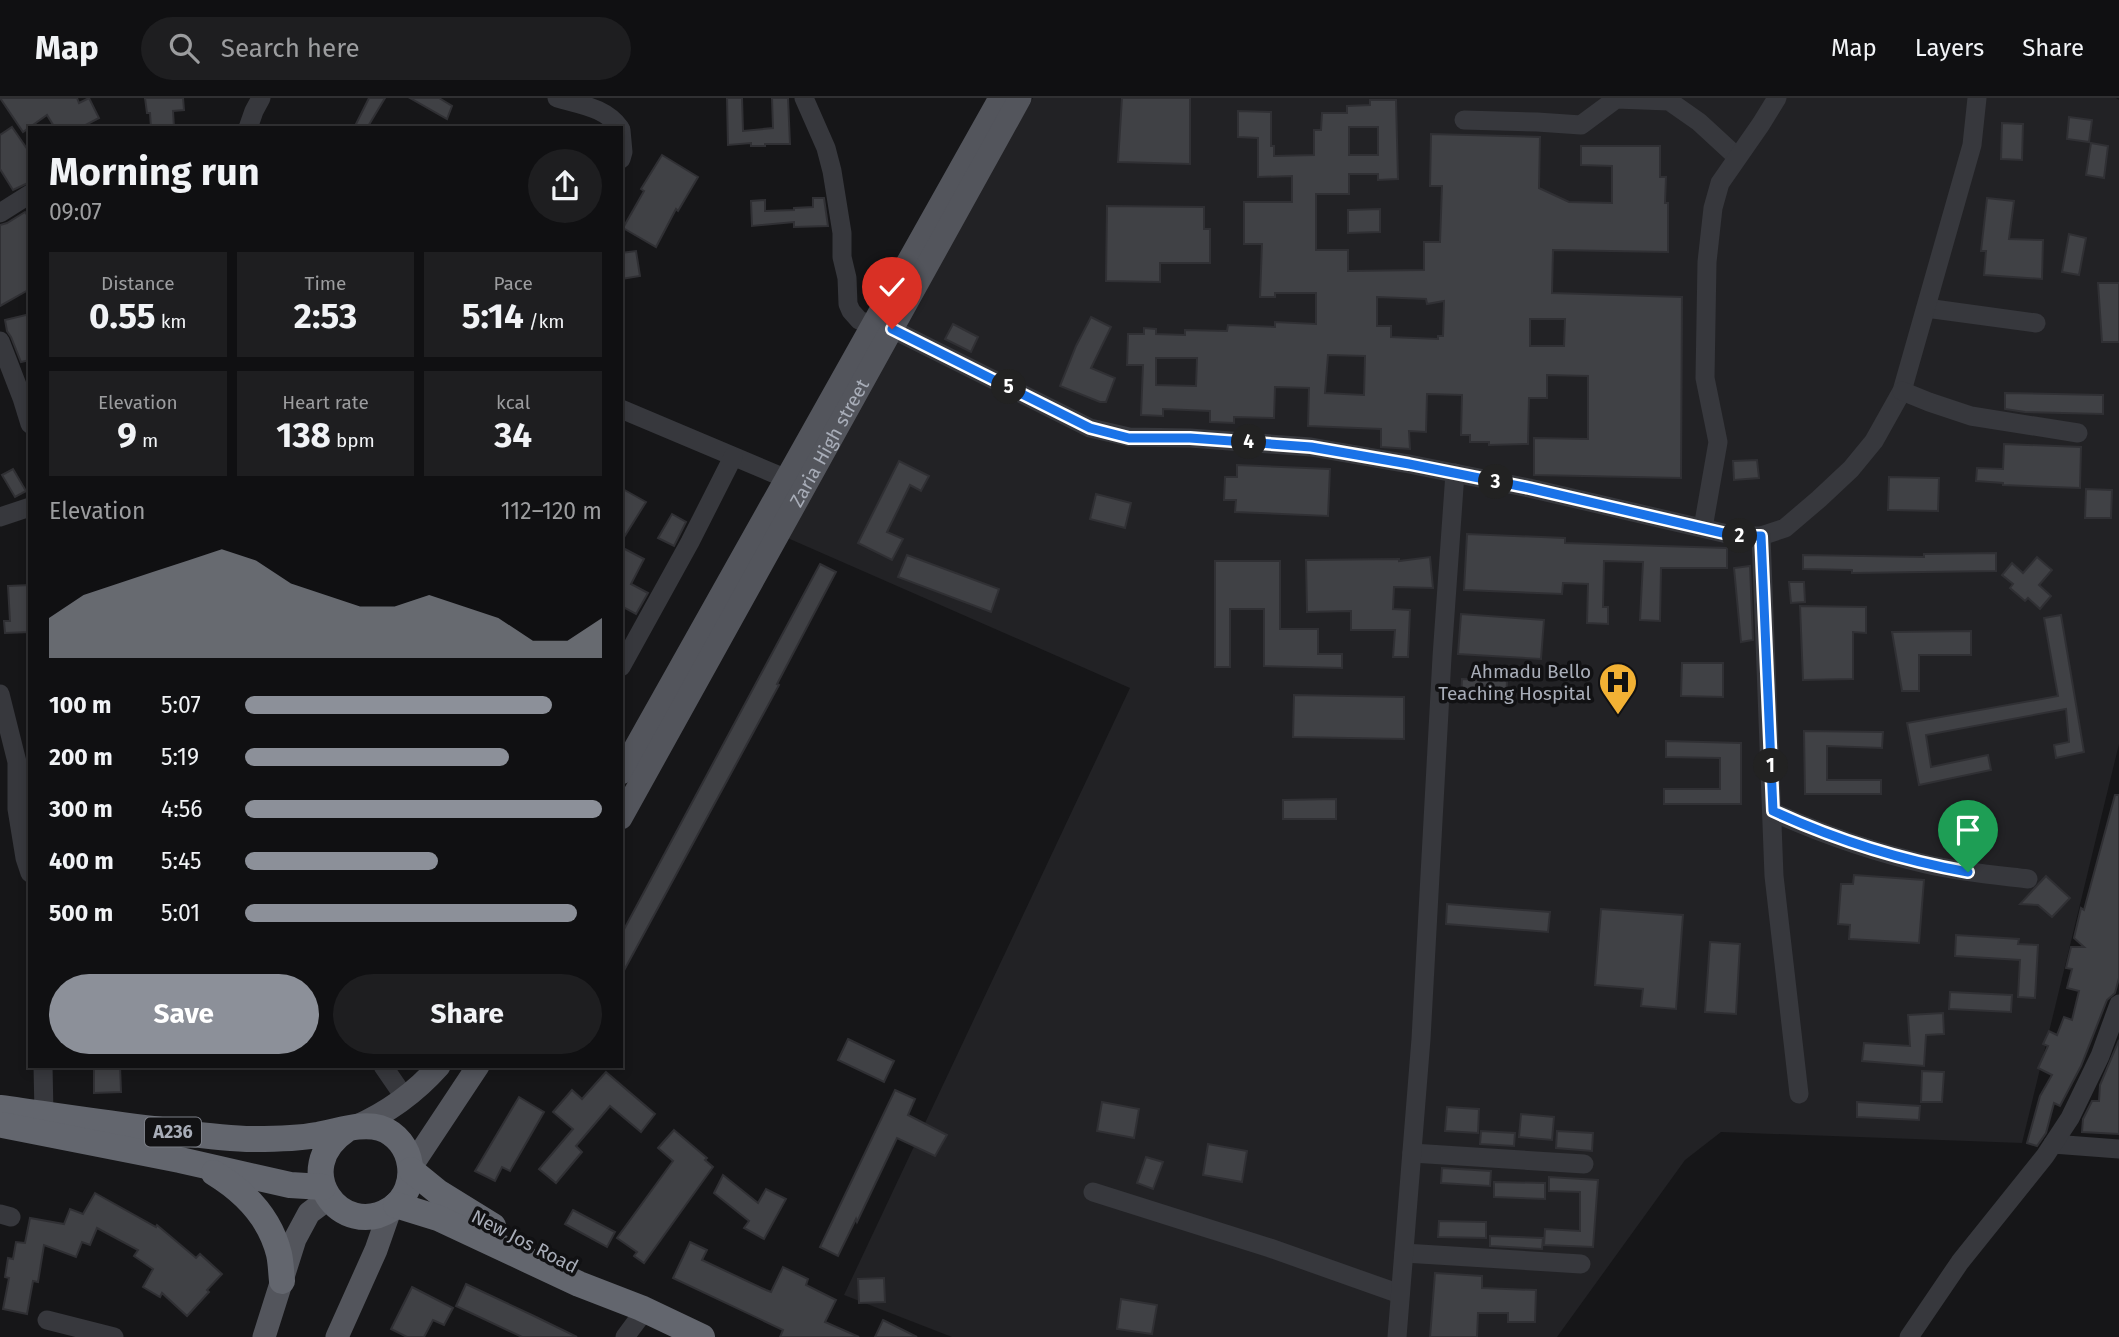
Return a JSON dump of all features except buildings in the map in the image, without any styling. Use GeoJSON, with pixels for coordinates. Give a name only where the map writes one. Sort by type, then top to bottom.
{"type":"FeatureCollection","features":[{"type":"Feature","properties":{"kind":"highway","name":"A236"},"geometry":{"type":"LineString","coordinates":[[0,1108],[251,1139],[314,1136],[368,1126],[392,1134],[408,1154],[411,1168]]}},
{"type":"Feature","properties":{"kind":"highway","name":"A236"},"geometry":{"type":"LineString","coordinates":[[0,1125],[326,1192],[338,1208],[350,1214],[377,1215],[393,1207]]}},
{"type":"Feature","properties":{"kind":"highway"},"geometry":{"type":"LineString","coordinates":[[326,1192],[320,1174],[321,1160],[326,1148],[335,1138],[350,1129]]}},
{"type":"Feature","properties":{"kind":"highway"},"geometry":{"type":"LineString","coordinates":[[180,1160],[229,1182],[256,1207],[274,1239],[279,1254],[282,1281]]}},
{"type":"Feature","properties":{"kind":"highway"},"geometry":{"type":"LineString","coordinates":[[393,1207],[405,1194],[410,1182],[411,1168]]}},
{"type":"Feature","properties":{"kind":"highway","name":"New Jos Road"},"geometry":{"type":"LineString","coordinates":[[411,1168],[438,1192],[467,1211],[589,1274],[643,1309]]}},
{"type":"Feature","properties":{"kind":"highway","name":"New Jos Road"},"geometry":{"type":"LineString","coordinates":[[393,1207],[438,1218],[579,1284],[643,1309],[702,1337]]}},
{"type":"Feature","properties":{"kind":"main road","name":"Zaria High street"},"geometry":{"type":"LineString","coordinates":[[639,744],[787,479],[883,327],[1000,98]]}},
{"type":"Feature","properties":{"kind":"main road","name":"Zaria High street"},"geometry":{"type":"LineString","coordinates":[[639,744],[1020,98]]}},
{"type":"Feature","properties":{"kind":"main road"},"geometry":{"type":"LineString","coordinates":[[623,770],[639,744]]}},
{"type":"Feature","properties":{"kind":"main road"},"geometry":{"type":"LineString","coordinates":[[623,810],[639,744]]}},
{"type":"Feature","properties":{"kind":"main road"},"geometry":{"type":"LineString","coordinates":[[350,1129],[390,1109],[437,1068]]}},
{"type":"Feature","properties":{"kind":"main road"},"geometry":{"type":"LineString","coordinates":[[411,1168],[477,1068]]}},
{"type":"Feature","properties":{"kind":"main road"},"geometry":{"type":"LineString","coordinates":[[264,1337],[295,1239],[302,1223],[326,1192]]}},
{"type":"Feature","properties":{"kind":"main road"},"geometry":{"type":"LineString","coordinates":[[337,1337],[393,1207]]}},
{"type":"Feature","properties":{"kind":"street"},"geometry":{"type":"LineString","coordinates":[[249,126],[261,98]]}},
{"type":"Feature","properties":{"kind":"street"},"geometry":{"type":"LineString","coordinates":[[557,98],[601,110],[618,126]]}},
{"type":"Feature","properties":{"kind":"street"},"geometry":{"type":"LineString","coordinates":[[804,98],[826,148],[832,171],[842,233],[848,304],[859,320],[883,327],[1090,428],[1129,438],[1190,438],[1311,447],[1455,473],[1736,536],[1761,536],[1785,527],[1851,469],[1874,441],[1902,391],[1972,145],[1977,98]]}},
{"type":"Feature","properties":{"kind":"street"},"geometry":{"type":"LineString","coordinates":[[1703,528],[1718,442],[1705,378],[1707,262],[1713,208],[1720,183],[1777,98]]}},
{"type":"Feature","properties":{"kind":"street"},"geometry":{"type":"LineString","coordinates":[[1464,120],[1581,125],[1616,99],[1669,101],[1699,122],[1737,157]]}},
{"type":"Feature","properties":{"kind":"street"},"geometry":{"type":"LineString","coordinates":[[0,213],[28,195]]}},
{"type":"Feature","properties":{"kind":"street"},"geometry":{"type":"LineString","coordinates":[[1926,308],[2036,323]]}},
{"type":"Feature","properties":{"kind":"street"},"geometry":{"type":"LineString","coordinates":[[0,341],[28,418]]}},
{"type":"Feature","properties":{"kind":"street"},"geometry":{"type":"LineString","coordinates":[[1902,391],[1971,416],[2078,433]]}},
{"type":"Feature","properties":{"kind":"street"},"geometry":{"type":"LineString","coordinates":[[623,410],[787,479]]}},
{"type":"Feature","properties":{"kind":"street"},"geometry":{"type":"LineString","coordinates":[[623,663],[733,457]]}},
{"type":"Feature","properties":{"kind":"street"},"geometry":{"type":"LineString","coordinates":[[1397,1337],[1421,1039],[1441,670],[1455,473]]}},
{"type":"Feature","properties":{"kind":"street"},"geometry":{"type":"LineString","coordinates":[[0,517],[28,508]]}},
{"type":"Feature","properties":{"kind":"street"},"geometry":{"type":"LineString","coordinates":[[1761,536],[1774,876],[1799,1094]]}},
{"type":"Feature","properties":{"kind":"street"},"geometry":{"type":"LineString","coordinates":[[0,695],[17,762],[17,809],[28,867]]}},
{"type":"Feature","properties":{"kind":"street"},"geometry":{"type":"LineString","coordinates":[[1773,811],[1815,830],[1888,855],[1927,864],[2028,879]]}},
{"type":"Feature","properties":{"kind":"street"},"geometry":{"type":"LineString","coordinates":[[1909,1337],[1960,1262],[2053,1144],[2070,1118],[2099,1056],[2119,1004]]}},
{"type":"Feature","properties":{"kind":"street"},"geometry":{"type":"LineString","coordinates":[[43,1068],[44,1114]]}},
{"type":"Feature","properties":{"kind":"street"},"geometry":{"type":"LineString","coordinates":[[384,1068],[405,1098]]}},
{"type":"Feature","properties":{"kind":"street"},"geometry":{"type":"LineString","coordinates":[[2053,1144],[2119,1149]]}},
{"type":"Feature","properties":{"kind":"street"},"geometry":{"type":"LineString","coordinates":[[1412,1153],[1584,1164]]}},
{"type":"Feature","properties":{"kind":"street"},"geometry":{"type":"LineString","coordinates":[[1093,1192],[1269,1248],[1400,1294]]}},
{"type":"Feature","properties":{"kind":"street"},"geometry":{"type":"LineString","coordinates":[[1404,1253],[1581,1264]]}},
{"type":"Feature","properties":{"kind":"street"},"geometry":{"type":"LineString","coordinates":[[625,1337],[643,1309]]}},
{"type":"Feature","properties":{"kind":"street"},"geometry":{"type":"LineString","coordinates":[[47,1321],[114,1337]]}},
{"type":"Feature","properties":{"kind":"shaded area","name":"Ahmadu Bello Teaching Hospital"},"geometry":{"type":"Polygon","coordinates":[[[1033,98],[2119,100],[2119,744],[2022,1143],[1721,1132],[1685,1160],[1557,1337],[952,1337],[844,1295],[1130,688],[783,536],[1033,98]]]}},
{"type":"Feature","properties":{"kind":"place","name":"Ahmadu Bello Teaching Hospital"},"geometry":{"type":"Point","coordinates":[1618,716]}},
{"type":"Feature","properties":{"kind":"route"},"geometry":{"type":"LineString","coordinates":[[892,329],[1090,428],[1129,438],[1190,438],[1311,447],[1529,488],[1736,536],[1761,536],[1773,811],[1815,830],[1888,855],[1968,872]]}}]}
